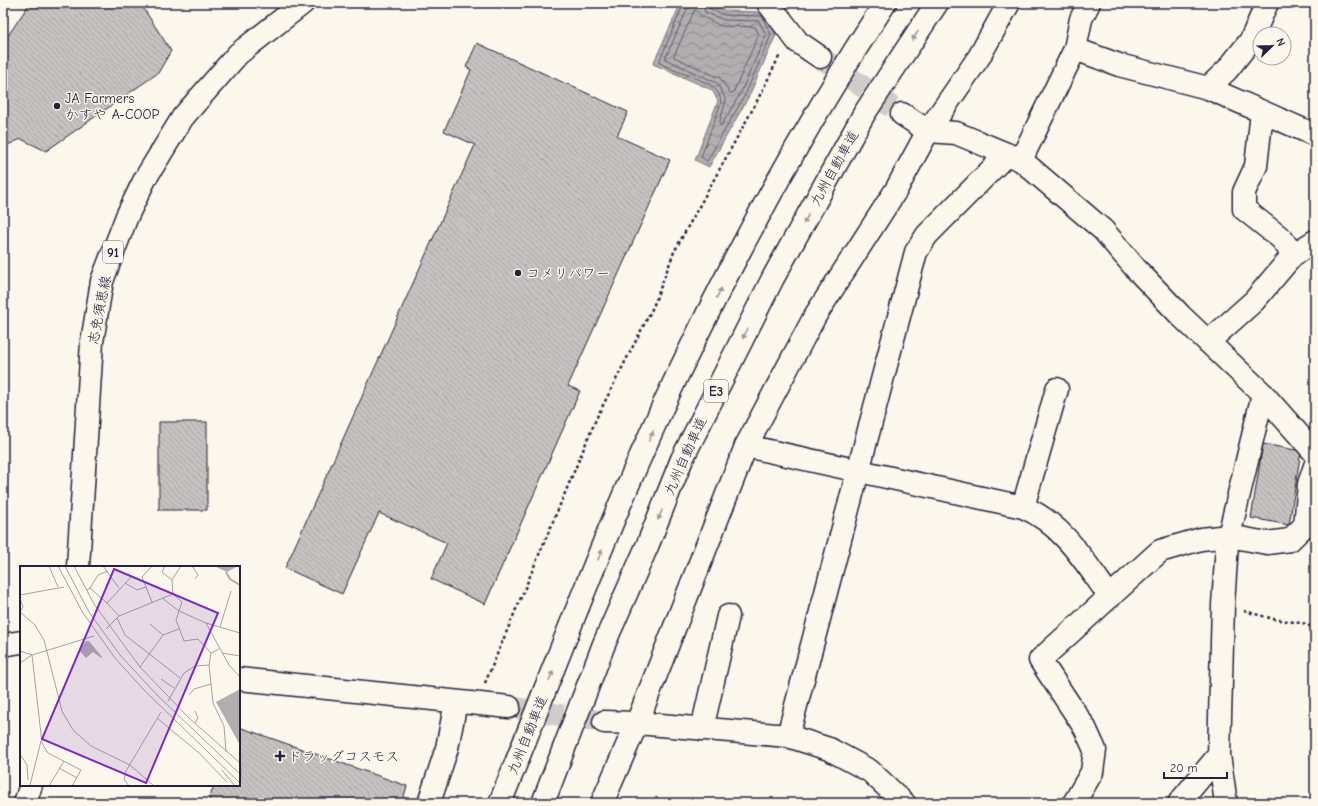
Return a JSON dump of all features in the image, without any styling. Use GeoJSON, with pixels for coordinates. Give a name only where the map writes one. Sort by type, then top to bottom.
{"type":"FeatureCollection","features":[{"type":"Feature","properties":{"kind":"main road","name":"志免須恵線"},"geometry":{"type":"LineString","coordinates":[[78,566],[92,342],[102,281],[127,216],[145,180],[183,117],[238,54],[303,3]]}},
{"type":"Feature","properties":{"kind":"main road"},"geometry":{"type":"LineString","coordinates":[[768,3],[798,42],[820,57]]}},
{"type":"Feature","properties":{"kind":"main road","name":"九州自動車道"},"geometry":{"type":"LineString","coordinates":[[500,803],[608,534],[678,375],[739,253],[846,64],[885,3]]}},
{"type":"Feature","properties":{"kind":"main road","name":"九州自動車道"},"geometry":{"type":"LineString","coordinates":[[543,803],[604,644],[648,544],[682,459],[773,278],[864,114],[937,3]]}},
{"type":"Feature","properties":{"kind":"main road"},"geometry":{"type":"LineString","coordinates":[[602,803],[637,723],[746,446],[815,316],[896,190],[928,131],[979,57],[1009,3]]}},
{"type":"Feature","properties":{"kind":"main road"},"geometry":{"type":"LineString","coordinates":[[788,736],[916,252],[927,235],[1014,157],[1075,49],[1081,19],[1089,3]]}},
{"type":"Feature","properties":{"kind":"main road"},"geometry":{"type":"LineString","coordinates":[[1208,88],[1227,70],[1251,40],[1267,3]]}},
{"type":"Feature","properties":{"kind":"main road"},"geometry":{"type":"LineString","coordinates":[[1075,49],[1119,65],[1208,88],[1315,135]]}},
{"type":"Feature","properties":{"kind":"main road"},"geometry":{"type":"LineString","coordinates":[[1262,112],[1256,166],[1244,192],[1244,209],[1282,239],[1293,255]]}},
{"type":"Feature","properties":{"kind":"main road"},"geometry":{"type":"LineString","coordinates":[[902,114],[928,131],[956,133],[1014,157],[1103,230],[1137,270],[1208,342],[1263,394],[1315,453]]}},
{"type":"Feature","properties":{"kind":"main road"},"geometry":{"type":"LineString","coordinates":[[1208,342],[1254,301],[1293,255],[1315,241]]}},
{"type":"Feature","properties":{"kind":"main road"},"geometry":{"type":"LineString","coordinates":[[1023,507],[1057,389]]}},
{"type":"Feature","properties":{"kind":"main road"},"geometry":{"type":"LineString","coordinates":[[1226,803],[1219,755],[1223,605],[1229,536],[1263,394]]}},
{"type":"Feature","properties":{"kind":"main road"},"geometry":{"type":"LineString","coordinates":[[746,446],[1023,507],[1039,514],[1063,534],[1110,596]]}},
{"type":"Feature","properties":{"kind":"main road"},"geometry":{"type":"LineString","coordinates":[[1074,803],[1092,772],[1095,750],[1085,728],[1040,660],[1160,551],[1201,539],[1229,536],[1266,543],[1290,540],[1305,525],[1309,484],[1315,466]]}},
{"type":"Feature","properties":{"kind":"main road"},"geometry":{"type":"LineString","coordinates":[[702,729],[728,616]]}},
{"type":"Feature","properties":{"kind":"main road"},"geometry":{"type":"LineString","coordinates":[[3,646],[20,642]]}},
{"type":"Feature","properties":{"kind":"main road"},"geometry":{"type":"LineString","coordinates":[[240,679],[509,707]]}},
{"type":"Feature","properties":{"kind":"main road"},"geometry":{"type":"LineString","coordinates":[[429,803],[447,748],[456,702]]}},
{"type":"Feature","properties":{"kind":"main road"},"geometry":{"type":"LineString","coordinates":[[604,722],[637,723],[788,736],[829,749],[870,771],[904,803]]}},
{"type":"Feature","properties":{"kind":"main road"},"geometry":{"type":"LineString","coordinates":[[1179,803],[1219,755]]}},
{"type":"Feature","properties":{"kind":"main road"},"geometry":{"type":"LineString","coordinates":[[26,803],[32,786]]}},
{"type":"Feature","properties":{"kind":"path"},"geometry":{"type":"LineString","coordinates":[[480,705],[483,688],[597,417],[653,307],[674,252],[755,105],[791,34]]}},
{"type":"Feature","properties":{"kind":"path"},"geometry":{"type":"LineString","coordinates":[[1223,605],[1274,619],[1307,624],[1315,630]]}},
{"type":"Feature","properties":{"kind":"water"},"geometry":{"type":"Polygon","coordinates":[[[681,3],[707,3],[725,11],[765,12],[776,35],[749,96],[709,167],[695,160],[718,101],[712,90],[653,64],[681,3]]]}},
{"type":"Feature","properties":{"kind":"building","name":"JA Farmers かすや A-COOP"},"geometry":{"type":"Polygon","coordinates":[[[32,3],[140,3],[171,51],[158,73],[46,151],[21,139],[3,147],[3,43],[28,6],[32,3]]]}},
{"type":"Feature","properties":{"kind":"building","name":"コメリパワー"},"geometry":{"type":"Polygon","coordinates":[[[477,43],[628,112],[617,136],[670,160],[568,386],[580,391],[485,604],[431,579],[447,543],[379,513],[342,594],[285,568],[475,145],[444,131],[471,70],[466,67],[477,43]]]}},
{"type":"Feature","properties":{"kind":"building"},"geometry":{"type":"Polygon","coordinates":[[[159,422],[207,422],[207,510],[159,510],[159,422]]]}},
{"type":"Feature","properties":{"kind":"building"},"geometry":{"type":"Polygon","coordinates":[[[1263,444],[1301,451],[1289,525],[1251,518],[1263,444]]]}},
{"type":"Feature","properties":{"kind":"building","name":"ドラッグコスモス"},"geometry":{"type":"Polygon","coordinates":[[[240,727],[407,786],[402,803],[208,803],[214,786],[240,786],[240,727]]]}},
{"type":"Feature","properties":{"kind":"tunnel"},"geometry":{"type":"LineString","coordinates":[[820,57],[902,114]]}},
{"type":"Feature","properties":{"kind":"tunnel"},"geometry":{"type":"LineString","coordinates":[[509,707],[604,722]]}},
{"type":"Feature","properties":{"kind":"place","name":"JA Farmers かすや A-COOP"},"geometry":{"type":"Point","coordinates":[57,106]}},
{"type":"Feature","properties":{"kind":"place","name":"コメリパワー"},"geometry":{"type":"Point","coordinates":[518,273]}},
{"type":"Feature","properties":{"kind":"place","name":"ドラッグコスモス"},"geometry":{"type":"Point","coordinates":[280,756]}}]}
